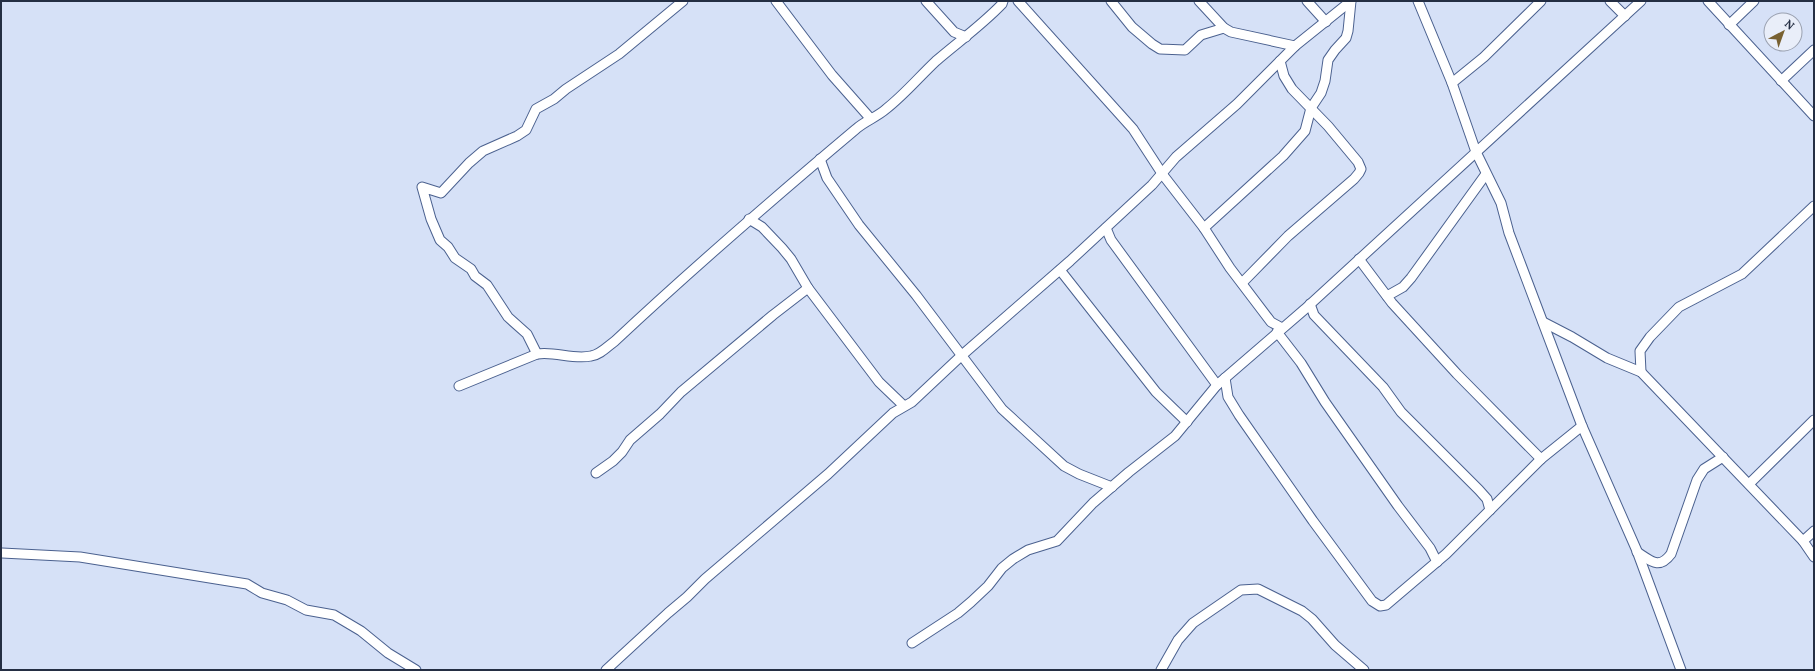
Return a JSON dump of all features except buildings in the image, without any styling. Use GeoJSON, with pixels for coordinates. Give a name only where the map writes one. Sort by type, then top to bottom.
{"type":"FeatureCollection","features":[{"type":"Feature","properties":{"kind":"street"},"geometry":{"type":"LineString","coordinates":[[538,354],[527,334],[508,317],[487,285],[471,269],[455,258],[448,247],[440,240],[431,219],[422,187],[441,192],[469,162],[483,150],[517,136],[526,130],[536,109],[554,99],[566,89],[619,54],[683,1]]}},
{"type":"Feature","properties":{"kind":"street"},"geometry":{"type":"LineString","coordinates":[[776,1],[832,75],[870,118]]}},
{"type":"Feature","properties":{"kind":"street"},"geometry":{"type":"LineString","coordinates":[[926,1],[954,32],[966,37]]}},
{"type":"Feature","properties":{"kind":"street"},"geometry":{"type":"LineString","coordinates":[[1111,1],[1132,27],[1160,49],[1185,50],[1201,35],[1224,28]]}},
{"type":"Feature","properties":{"kind":"street"},"geometry":{"type":"LineString","coordinates":[[1199,1],[1224,28],[1232,32],[1295,46]]}},
{"type":"Feature","properties":{"kind":"street"},"geometry":{"type":"LineString","coordinates":[[1307,1],[1326,22]]}},
{"type":"Feature","properties":{"kind":"street"},"geometry":{"type":"LineString","coordinates":[[606,670],[705,579],[766,529],[828,474],[893,413],[912,402],[961,356],[1060,270],[1163,174],[1176,157],[1237,104],[1295,46],[1351,1]]}},
{"type":"Feature","properties":{"kind":"street"},"geometry":{"type":"LineString","coordinates":[[1204,228],[1283,156],[1305,131],[1312,108],[1325,81],[1328,60],[1346,38],[1351,1]]}},
{"type":"Feature","properties":{"kind":"street"},"geometry":{"type":"LineString","coordinates":[[1418,1],[1452,83],[1476,152],[1501,203],[1509,232],[1582,426],[1637,551],[1681,670]]}},
{"type":"Feature","properties":{"kind":"street"},"geometry":{"type":"LineString","coordinates":[[1452,83],[1484,57],[1541,1]]}},
{"type":"Feature","properties":{"kind":"street"},"geometry":{"type":"LineString","coordinates":[[1610,1],[1625,16]]}},
{"type":"Feature","properties":{"kind":"street"},"geometry":{"type":"LineString","coordinates":[[912,643],[972,602],[1012,559],[1028,550],[1057,541],[1093,503],[1169,441],[1187,422],[1217,385],[1310,304],[1641,1]]}},
{"type":"Feature","properties":{"kind":"street"},"geometry":{"type":"LineString","coordinates":[[1708,1],[1814,116]]}},
{"type":"Feature","properties":{"kind":"street"},"geometry":{"type":"LineString","coordinates":[[1729,25],[1754,1]]}},
{"type":"Feature","properties":{"kind":"street"},"geometry":{"type":"LineString","coordinates":[[459,386],[538,354],[546,353],[578,357],[592,356],[601,351],[615,341],[749,220],[820,159],[870,118],[884,110],[1003,2],[1021,4],[1133,129],[1163,174],[1204,228],[1230,268],[1242,282],[1301,363],[1325,402],[1398,506],[1430,548],[1437,562]]}},
{"type":"Feature","properties":{"kind":"street"},"geometry":{"type":"LineString","coordinates":[[1781,81],[1814,50]]}},
{"type":"Feature","properties":{"kind":"street"},"geometry":{"type":"LineString","coordinates":[[1242,282],[1288,236],[1359,173],[1361,169],[1358,162],[1328,126],[1292,89],[1284,76],[1280,61]]}},
{"type":"Feature","properties":{"kind":"street"},"geometry":{"type":"LineString","coordinates":[[820,159],[827,178],[860,225],[916,295],[1002,409],[1064,466],[1079,474],[1112,487]]}},
{"type":"Feature","properties":{"kind":"street"},"geometry":{"type":"LineString","coordinates":[[1387,296],[1403,287],[1411,278],[1486,174]]}},
{"type":"Feature","properties":{"kind":"street"},"geometry":{"type":"LineString","coordinates":[[1640,372],[1640,351],[1650,337],[1679,307],[1742,274],[1814,206]]}},
{"type":"Feature","properties":{"kind":"street"},"geometry":{"type":"LineString","coordinates":[[749,220],[762,227],[782,248],[791,259],[808,288],[879,382],[904,406]]}},
{"type":"Feature","properties":{"kind":"street"},"geometry":{"type":"LineString","coordinates":[[1106,228],[1111,240],[1217,385]]}},
{"type":"Feature","properties":{"kind":"street"},"geometry":{"type":"LineString","coordinates":[[1359,259],[1387,296],[1457,374],[1541,459]]}},
{"type":"Feature","properties":{"kind":"street"},"geometry":{"type":"LineString","coordinates":[[1060,270],[1156,392],[1187,422]]}},
{"type":"Feature","properties":{"kind":"street"},"geometry":{"type":"LineString","coordinates":[[596,473],[613,461],[622,452],[630,440],[660,414],[681,392],[773,315],[808,288]]}},
{"type":"Feature","properties":{"kind":"street"},"geometry":{"type":"LineString","coordinates":[[1310,304],[1314,315],[1383,387],[1401,412],[1487,499],[1490,510]]}},
{"type":"Feature","properties":{"kind":"street"},"geometry":{"type":"LineString","coordinates":[[1300,313],[1314,315]]}},
{"type":"Feature","properties":{"kind":"street"},"geometry":{"type":"LineString","coordinates":[[1271,322],[1277,332]]}},
{"type":"Feature","properties":{"kind":"street"},"geometry":{"type":"LineString","coordinates":[[1543,322],[1607,358],[1640,372],[1803,541],[1814,557]]}},
{"type":"Feature","properties":{"kind":"street"},"geometry":{"type":"LineString","coordinates":[[1225,378],[1230,402],[1313,521],[1372,602],[1380,606],[1386,605],[1437,562],[1541,459],[1582,426]]}},
{"type":"Feature","properties":{"kind":"street"},"geometry":{"type":"LineString","coordinates":[[1749,484],[1814,420]]}},
{"type":"Feature","properties":{"kind":"street"},"geometry":{"type":"LineString","coordinates":[[1637,551],[1659,564],[1666,561],[1671,554],[1697,480],[1704,469],[1723,457]]}},
{"type":"Feature","properties":{"kind":"street"},"geometry":{"type":"LineString","coordinates":[[1803,541],[1814,531]]}},
{"type":"Feature","properties":{"kind":"street"},"geometry":{"type":"LineString","coordinates":[[1430,548],[1448,552]]}},
{"type":"Feature","properties":{"kind":"street"},"geometry":{"type":"LineString","coordinates":[[2,553],[80,558],[247,584],[262,593],[287,600],[306,610],[334,614],[361,631],[388,653],[416,670]]}},
{"type":"Feature","properties":{"kind":"street"},"geometry":{"type":"LineString","coordinates":[[1161,670],[1178,640],[1193,622],[1241,590],[1258,589],[1302,611],[1312,619],[1335,645],[1364,670]]}}]}
